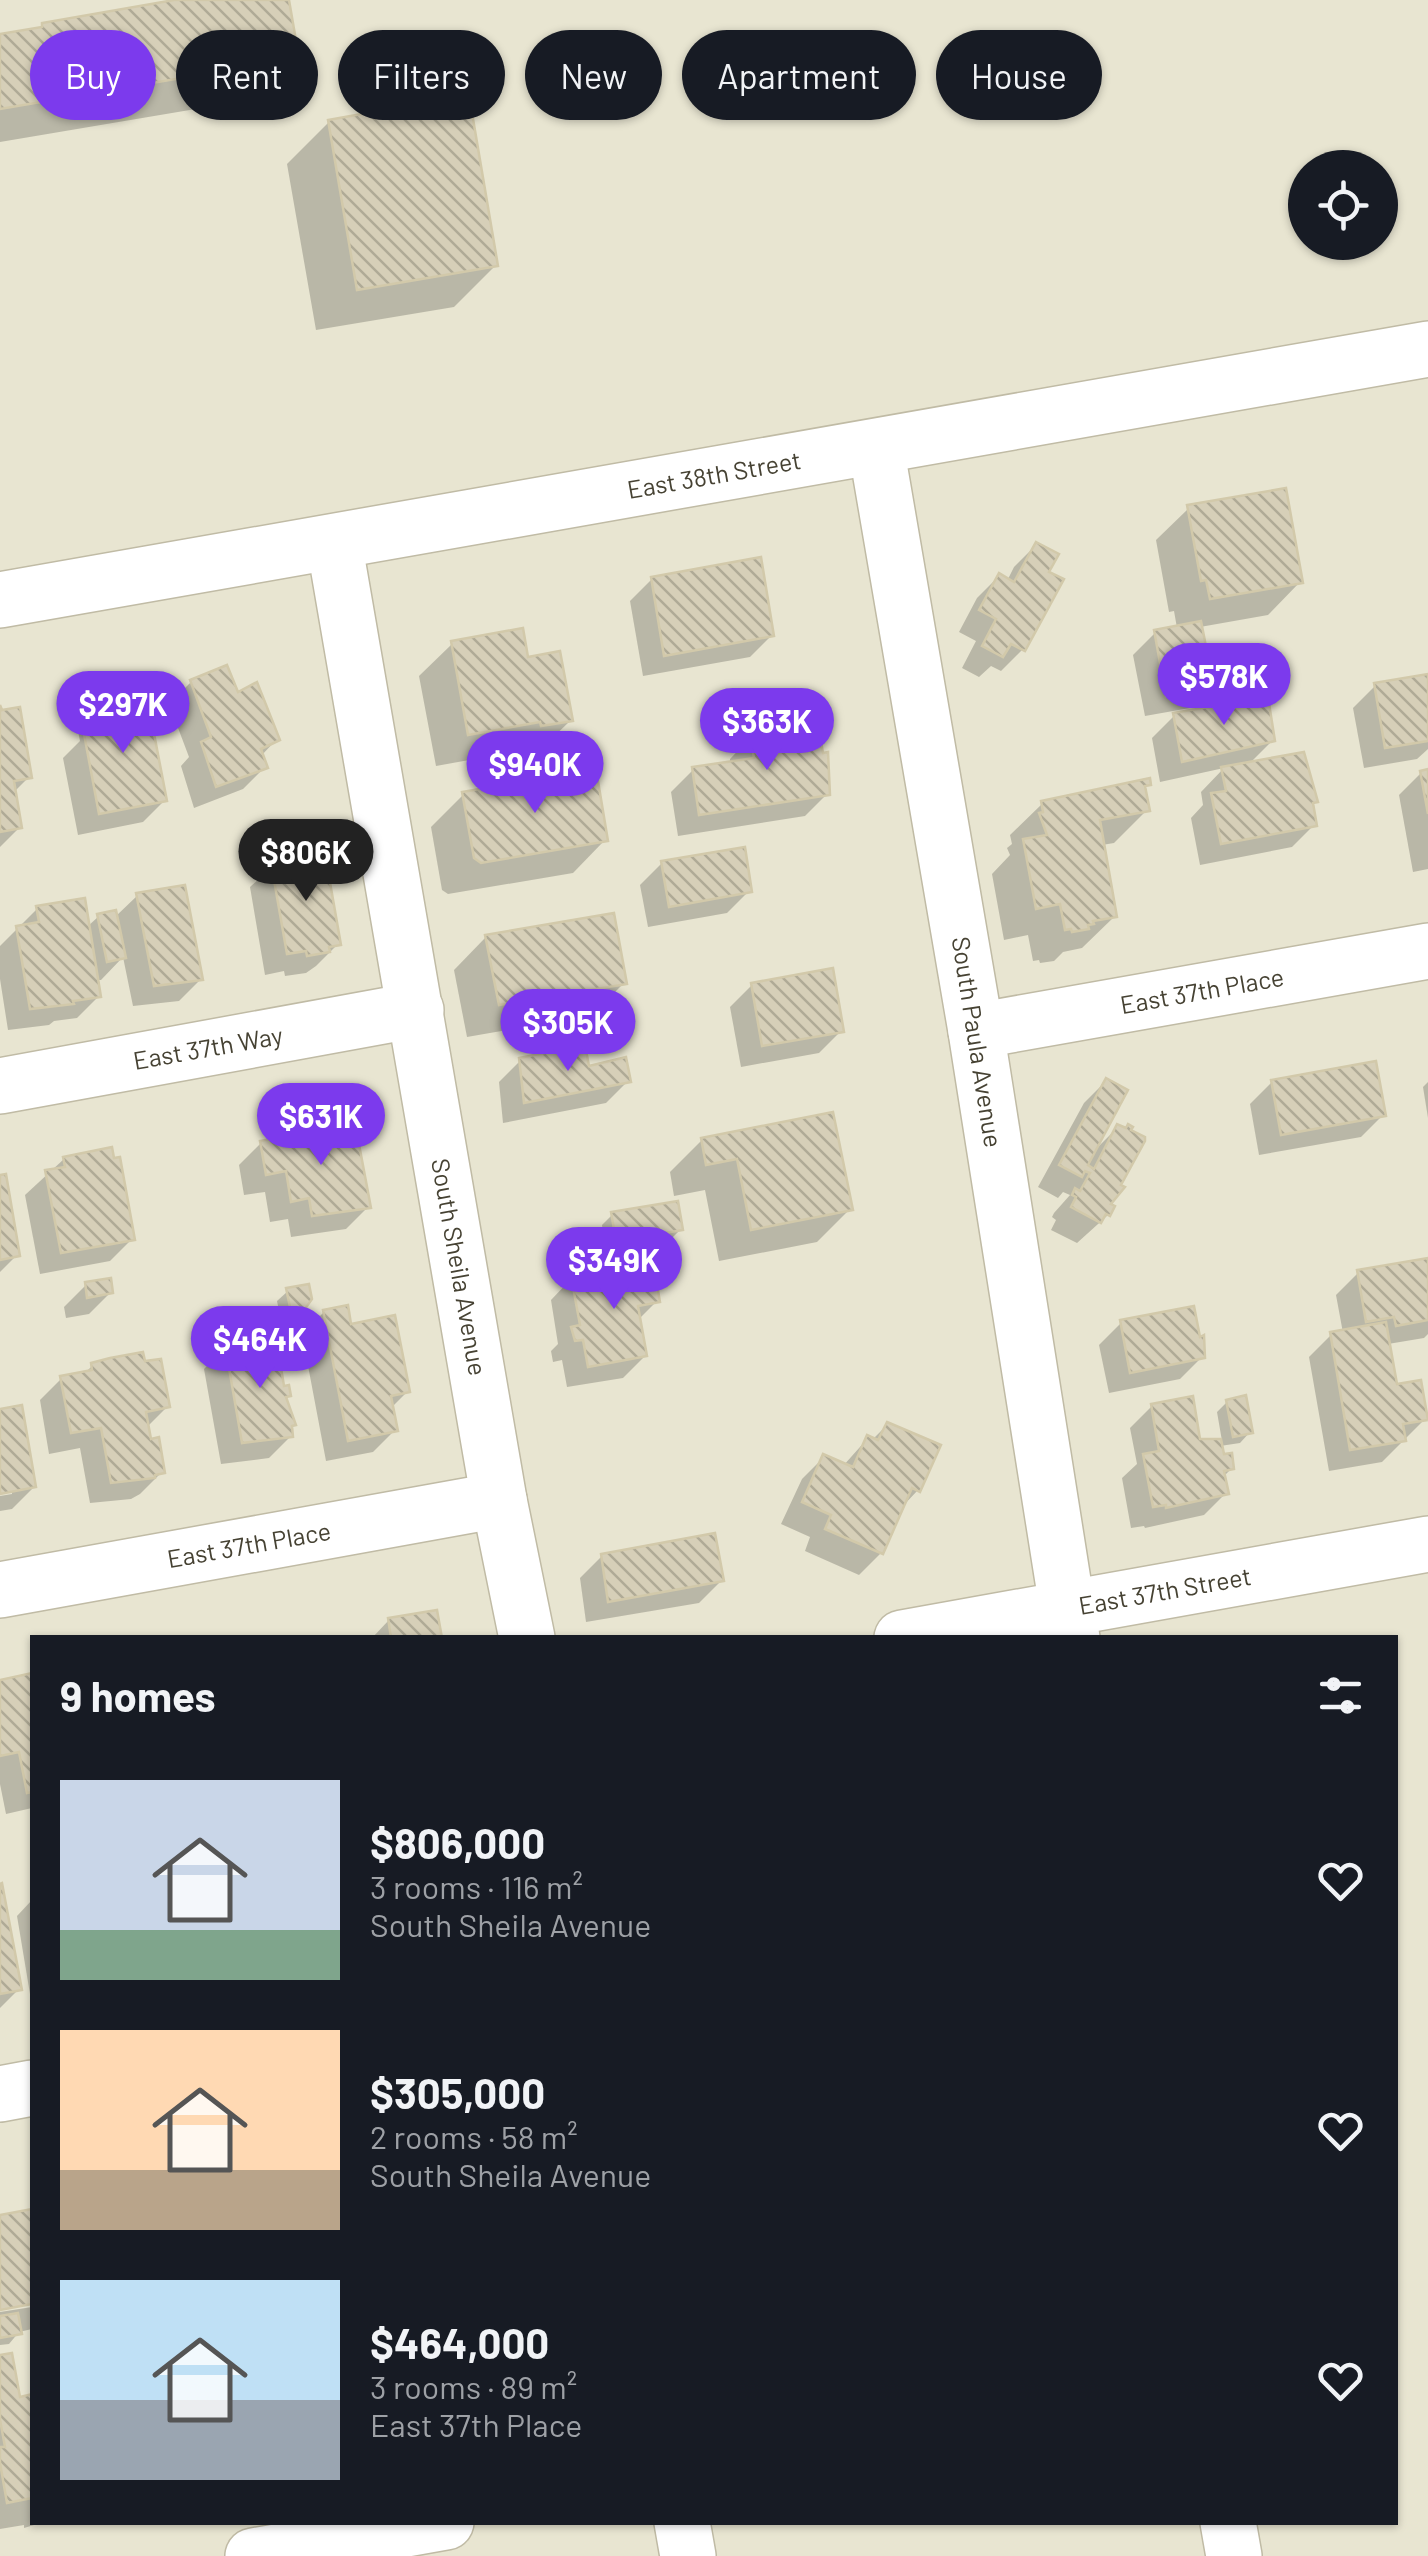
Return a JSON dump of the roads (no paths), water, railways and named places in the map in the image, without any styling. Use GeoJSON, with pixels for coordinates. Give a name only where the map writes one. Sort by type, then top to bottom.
{"type":"FeatureCollection","features":[{"type":"Feature","properties":{"kind":"street","name":"East 38th Street"},"geometry":{"type":"LineString","coordinates":[[0,600],[1428,350]]}},
{"type":"Feature","properties":{"kind":"street","name":"South Paula Avenue"},"geometry":{"type":"LineString","coordinates":[[876,447],[976,1030],[1069,1623]]}},
{"type":"Feature","properties":{"kind":"street","name":"South Sheila Avenue"},"geometry":{"type":"LineString","coordinates":[[334,542],[499,1500],[526,1635]]}},
{"type":"Feature","properties":{"kind":"street","name":"East 37th Place"},"geometry":{"type":"LineString","coordinates":[[976,1030],[1428,951]]}},
{"type":"Feature","properties":{"kind":"street","name":"East 37th Way"},"geometry":{"type":"LineString","coordinates":[[0,1086],[416,1010]]}},
{"type":"Feature","properties":{"kind":"street","name":"East 37th Place"},"geometry":{"type":"LineString","coordinates":[[0,1590],[499,1500]]}},
{"type":"Feature","properties":{"kind":"street","name":"East 37th Street"},"geometry":{"type":"LineString","coordinates":[[935,1635],[1069,1623],[1428,1544]]}},
{"type":"Feature","properties":{"kind":"street"},"geometry":{"type":"LineString","coordinates":[[0,2094],[30,2088]]}},
{"type":"Feature","properties":{"kind":"street"},"geometry":{"type":"LineString","coordinates":[[253,2556],[429,2525]]}},
{"type":"Feature","properties":{"kind":"street"},"geometry":{"type":"LineString","coordinates":[[683,2525],[688,2556]]}},
{"type":"Feature","properties":{"kind":"street"},"geometry":{"type":"LineString","coordinates":[[1229,2525],[1234,2556]]}}]}
